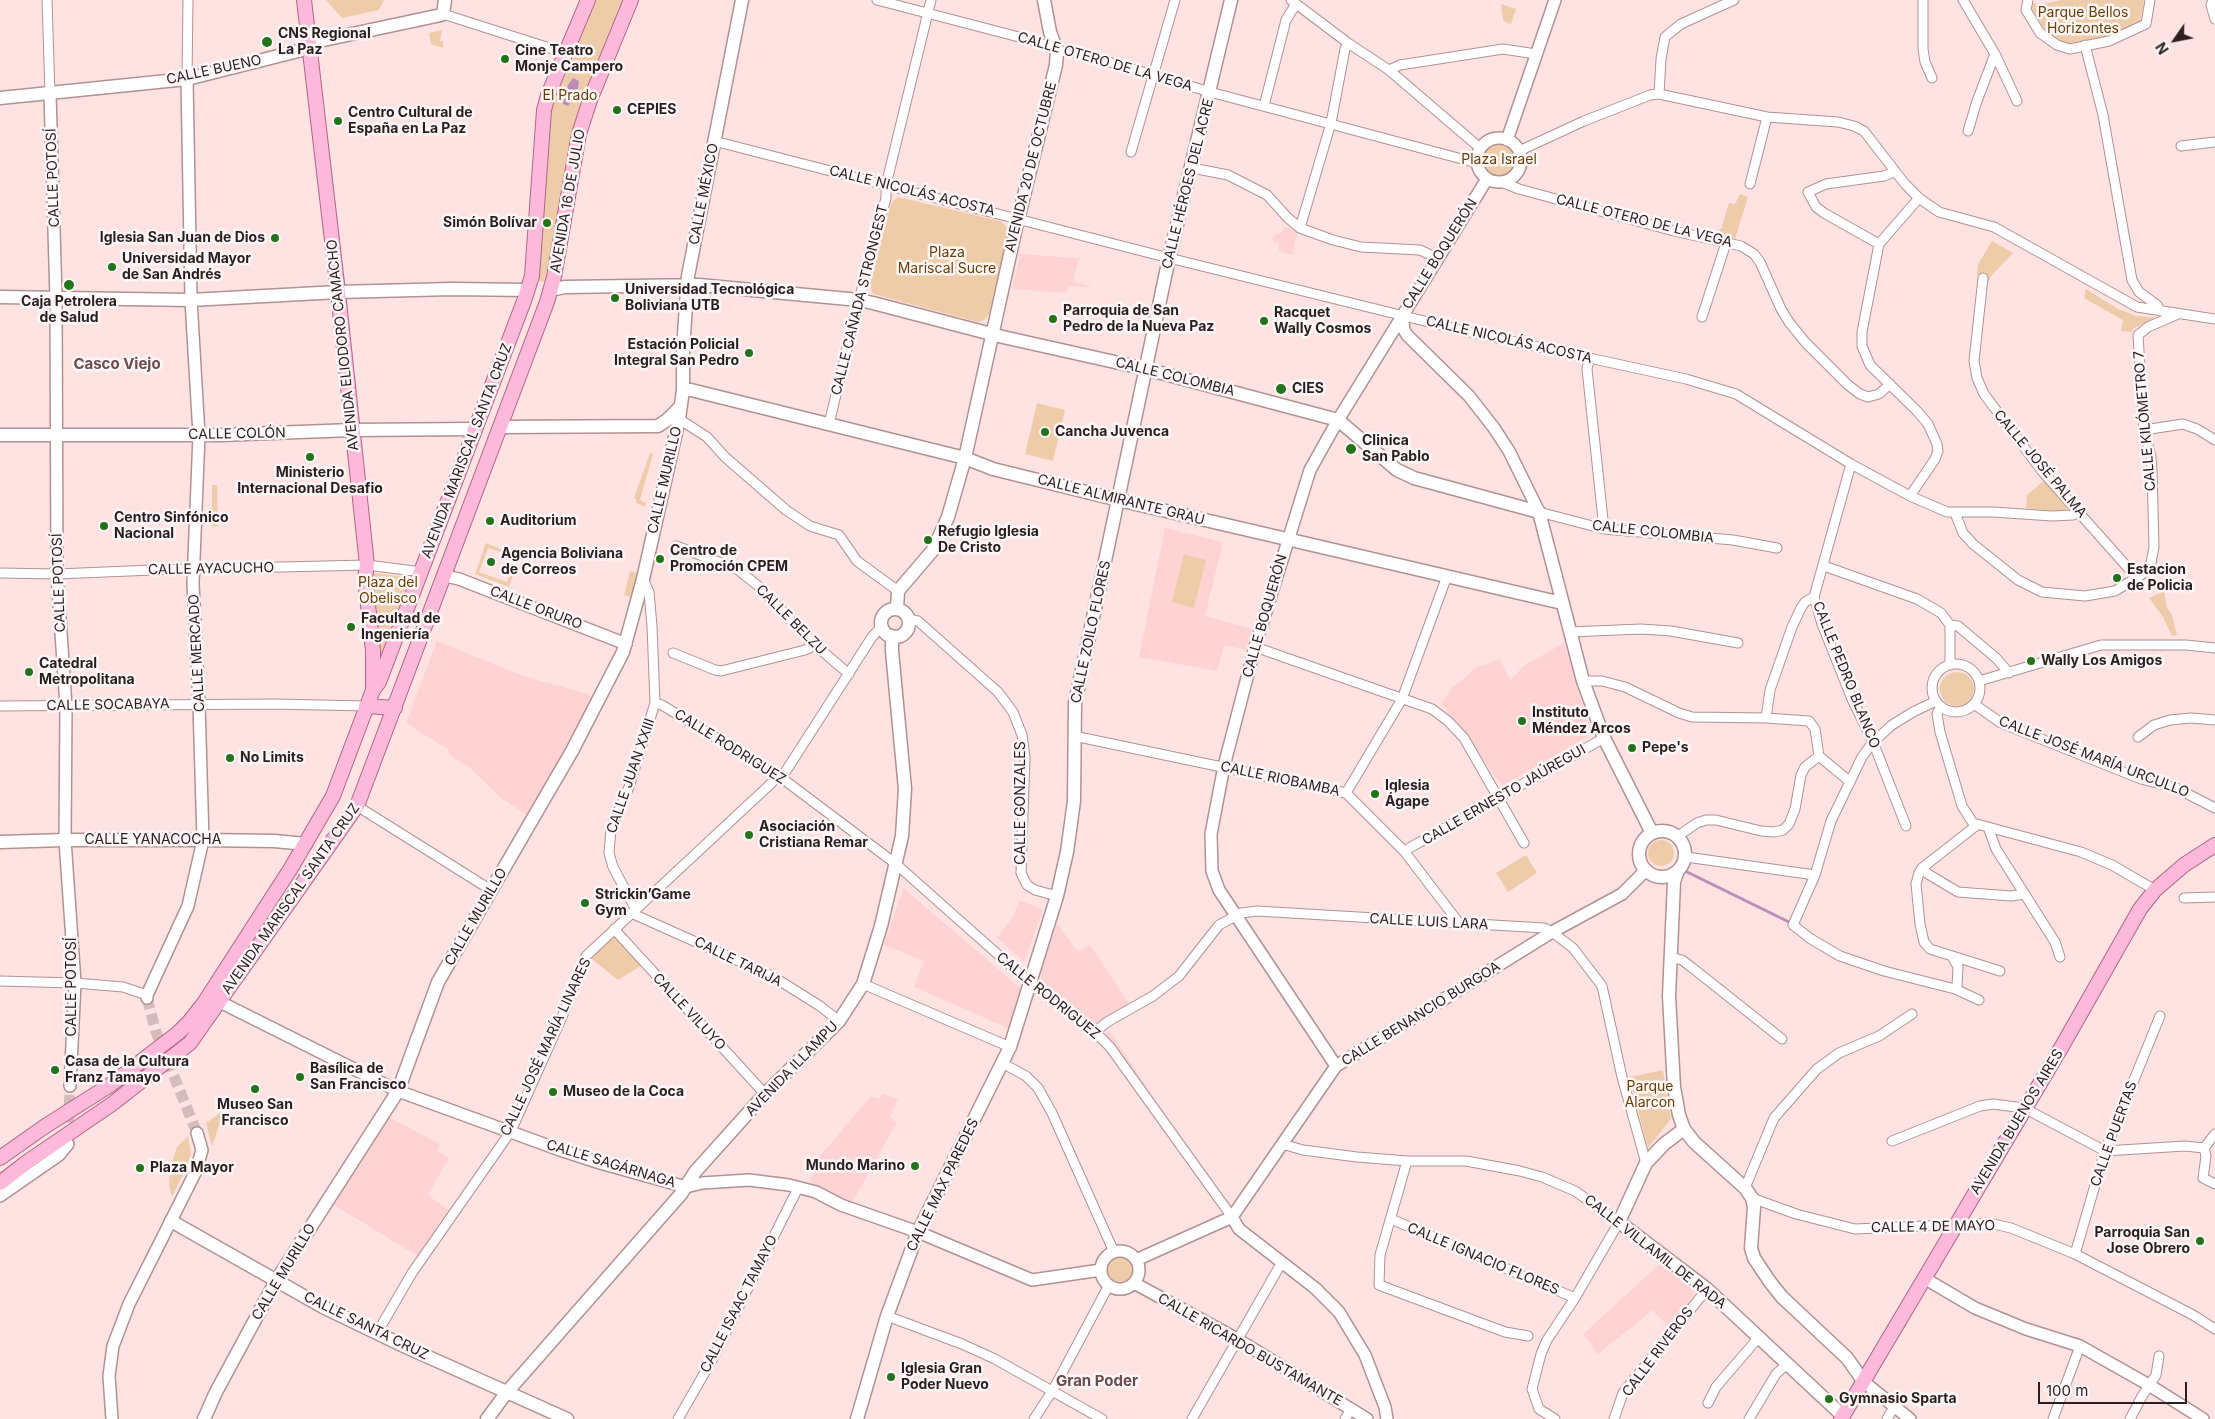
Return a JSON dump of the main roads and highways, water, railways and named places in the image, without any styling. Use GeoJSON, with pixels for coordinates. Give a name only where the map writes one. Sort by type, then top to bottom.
{"type":"FeatureCollection","features":[{"type":"Feature","properties":{"kind":"main road","name":"AVENIDA ELIODORO CAMACHO"},"geometry":{"type":"LineString","coordinates":[[304,0],[312,41],[367,565],[366,578],[373,650],[373,690]]}},
{"type":"Feature","properties":{"kind":"main road","name":"CALLE BUENO"},"geometry":{"type":"LineString","coordinates":[[0,98],[187,79],[312,41],[437,15],[445,0]]}},
{"type":"Feature","properties":{"kind":"main road","name":"AVENIDA 16 DE JULIO"},"geometry":{"type":"LineString","coordinates":[[528,290],[532,276],[544,110],[565,53],[588,0]]}},
{"type":"Feature","properties":{"kind":"main road","name":"AVENIDA 16 DE JULIO"},"geometry":{"type":"LineString","coordinates":[[550,290],[581,126],[631,0]]}},
{"type":"Feature","properties":{"kind":"main road","name":"CALLE MÉXICO"},"geometry":{"type":"LineString","coordinates":[[683,390],[687,286],[742,0]]}},
{"type":"Feature","properties":{"kind":"main road","name":"AVENIDA 20 DE OCTUBRE"},"geometry":{"type":"LineString","coordinates":[[897,610],[898,591],[933,550],[948,517],[965,458],[1018,218],[1056,65],[1057,51],[1050,32],[1044,0]]}},
{"type":"Feature","properties":{"kind":"main road","name":"CALLE HÉROES DEL ACRE"},"geometry":{"type":"LineString","coordinates":[[1146,369],[1169,258],[1231,0]]}},
{"type":"Feature","properties":{"kind":"main road","name":"CALLE COLOMBIA"},"geometry":{"type":"LineString","coordinates":[[550,290],[565,287],[687,286],[859,300],[992,334],[1146,369],[1338,420],[1397,470],[1414,478],[1539,512],[1562,603]]}},
{"type":"Feature","properties":{"kind":"main road"},"geometry":{"type":"LineString","coordinates":[[0,297],[190,300],[434,289],[550,290]]}},
{"type":"Feature","properties":{"kind":"main road","name":"AVENIDA MARISCAL SANTA CRUZ"},"geometry":{"type":"LineString","coordinates":[[0,1158],[110,1085],[178,1033],[200,1008],[306,844],[333,796],[366,706],[379,682],[528,290]]}},
{"type":"Feature","properties":{"kind":"main road","name":"AVENIDA MARISCAL SANTA CRUZ"},"geometry":{"type":"LineString","coordinates":[[0,1183],[27,1162],[112,1104],[173,1058],[194,1038],[358,806],[550,290]]}},
{"type":"Feature","properties":{"kind":"main road","name":"CALLE ZOILO FLORES"},"geometry":{"type":"LineString","coordinates":[[1030,983],[1057,896],[1067,852],[1074,801],[1075,703],[1146,369]]}},
{"type":"Feature","properties":{"kind":"main road","name":"CALLE MURILLO"},"geometry":{"type":"LineString","coordinates":[[204,1419],[216,1392],[276,1281],[398,1091],[438,982],[600,700],[626,644],[643,579],[680,412],[683,390]]}},
{"type":"Feature","properties":{"kind":"main road","name":"CALLE ALMIRANTE GRAU"},"geometry":{"type":"LineString","coordinates":[[683,390],[691,390],[965,458],[993,469],[1119,500],[1562,603]]}},
{"type":"Feature","properties":{"kind":"main road"},"geometry":{"type":"LineString","coordinates":[[474,428],[658,426],[680,412]]}},
{"type":"Feature","properties":{"kind":"main road","name":"CALLE COLÓN"},"geometry":{"type":"LineString","coordinates":[[0,435],[262,435],[352,430],[474,428]]}},
{"type":"Feature","properties":{"kind":"main road"},"geometry":{"type":"LineString","coordinates":[[422,572],[445,576]]}},
{"type":"Feature","properties":{"kind":"main road"},"geometry":{"type":"LineString","coordinates":[[1562,603],[1583,681],[1604,738],[1652,833]]}},
{"type":"Feature","properties":{"kind":"main road"},"geometry":{"type":"LineString","coordinates":[[892,610],[897,610],[904,613],[908,619],[908,628],[905,632],[892,636],[886,633],[882,626],[883,616],[892,610]]}},
{"type":"Feature","properties":{"kind":"main road","name":"AVENIDA ILLAMPU"},"geometry":{"type":"LineString","coordinates":[[487,1419],[507,1392],[686,1188],[696,1172],[765,1094],[839,1021],[863,984],[902,836],[905,789],[893,670],[892,636]]}},
{"type":"Feature","properties":{"kind":"main road"},"geometry":{"type":"LineString","coordinates":[[366,706],[395,708]]}},
{"type":"Feature","properties":{"kind":"main road"},"geometry":{"type":"LineString","coordinates":[[1673,878],[1656,877],[1641,864],[1639,850],[1646,837],[1652,833],[1665,831],[1678,836],[1686,849],[1684,863],[1673,878],[1670,957],[1669,996],[1674,1087],[1678,1115],[1684,1129],[1694,1142],[1748,1193],[1754,1207],[1751,1248],[1757,1262],[1782,1297],[1846,1358],[1864,1382]]}},
{"type":"Feature","properties":{"kind":"main road","name":"CALLE YANACOCHA"},"geometry":{"type":"LineString","coordinates":[[0,842],[202,840],[274,841],[306,844]]}},
{"type":"Feature","properties":{"kind":"main road","name":"AVENIDA BUENOS AIRES"},"geometry":{"type":"LineString","coordinates":[[1842,1418],[2061,1048],[2140,909],[2155,890],[2184,865],[2215,845]]}},
{"type":"Feature","properties":{"kind":"main road","name":"CALLE MAX PAREDES"},"geometry":{"type":"LineString","coordinates":[[857,1419],[888,1316],[918,1232],[1010,1047],[1030,983]]}},
{"type":"Feature","properties":{"kind":"main road","name":"CALLE VILLAMIL DE RADA"},"geometry":{"type":"LineString","coordinates":[[1684,1129],[1664,1144],[1646,1163],[1619,1222],[1707,1289],[1842,1418]]}},
{"type":"Feature","properties":{"kind":"main road","name":"CALLE SANTA CRUZ"},"geometry":{"type":"LineString","coordinates":[[171,1221],[323,1307],[567,1419]]}},
{"type":"Feature","properties":{"kind":"waterway"},"geometry":{"type":"LineString","coordinates":[[1681,869],[1791,923]]}},
{"type":"Feature","properties":{"kind":"tunnel"},"geometry":{"type":"LineString","coordinates":[[147,998],[156,1032],[197,1133]]}},
{"type":"Feature","properties":{"kind":"tunnel"},"geometry":{"type":"LineString","coordinates":[[68,1139],[70,1086]]}},
{"type":"Feature","properties":{"kind":"place","name":"CNS Regional La Paz"},"geometry":{"type":"Point","coordinates":[267,42]}},
{"type":"Feature","properties":{"kind":"place","name":"Cine Teatro Monje Campero"},"geometry":{"type":"Point","coordinates":[505,59]}},
{"type":"Feature","properties":{"kind":"place","name":"CEPIES"},"geometry":{"type":"Point","coordinates":[617,110]}},
{"type":"Feature","properties":{"kind":"place","name":"Centro Cultural de España en La Paz"},"geometry":{"type":"Point","coordinates":[338,121]}},
{"type":"Feature","properties":{"kind":"place","name":"Simón Bolívar"},"geometry":{"type":"Point","coordinates":[547,223]}},
{"type":"Feature","properties":{"kind":"place","name":"Iglesia San Juan de Dios"},"geometry":{"type":"Point","coordinates":[275,238]}},
{"type":"Feature","properties":{"kind":"place","name":"Universidad Mayor de San Andrés"},"geometry":{"type":"Point","coordinates":[112,267]}},
{"type":"Feature","properties":{"kind":"place","name":"Caja Petrolera de Salud"},"geometry":{"type":"Point","coordinates":[69,285]}},
{"type":"Feature","properties":{"kind":"place","name":"Universidad Tecnológica Boliviana UTB"},"geometry":{"type":"Point","coordinates":[615,298]}},
{"type":"Feature","properties":{"kind":"place","name":"Parroquia de San Pedro de la Nueva Paz"},"geometry":{"type":"Point","coordinates":[1053,319]}},
{"type":"Feature","properties":{"kind":"place","name":"Racquet Wally Cosmos"},"geometry":{"type":"Point","coordinates":[1264,321]}},
{"type":"Feature","properties":{"kind":"place","name":"Estación Policial Integral San Pedro"},"geometry":{"type":"Point","coordinates":[749,353]}},
{"type":"Feature","properties":{"kind":"place","name":"CIES"},"geometry":{"type":"Point","coordinates":[1281,389]}},
{"type":"Feature","properties":{"kind":"place","name":"Cancha Juvenca"},"geometry":{"type":"Point","coordinates":[1045,432]}},
{"type":"Feature","properties":{"kind":"place","name":"Clinica San Pablo"},"geometry":{"type":"Point","coordinates":[1351,449]}},
{"type":"Feature","properties":{"kind":"place","name":"Ministerio Internacional Desafio"},"geometry":{"type":"Point","coordinates":[310,457]}},
{"type":"Feature","properties":{"kind":"place","name":"Auditorium"},"geometry":{"type":"Point","coordinates":[490,521]}},
{"type":"Feature","properties":{"kind":"place","name":"Centro Sinfónico Nacional"},"geometry":{"type":"Point","coordinates":[104,526]}},
{"type":"Feature","properties":{"kind":"place","name":"Refugio Iglesia De Cristo"},"geometry":{"type":"Point","coordinates":[928,540]}},
{"type":"Feature","properties":{"kind":"place","name":"Centro de Promoción CPEM"},"geometry":{"type":"Point","coordinates":[660,559]}},
{"type":"Feature","properties":{"kind":"place","name":"Agencia Boliviana de Correos"},"geometry":{"type":"Point","coordinates":[491,562]}},
{"type":"Feature","properties":{"kind":"place","name":"Estacion de Policia"},"geometry":{"type":"Point","coordinates":[2117,578]}},
{"type":"Feature","properties":{"kind":"place","name":"Facultad de Ingeniería"},"geometry":{"type":"Point","coordinates":[351,627]}},
{"type":"Feature","properties":{"kind":"place","name":"Wally Los Amigos"},"geometry":{"type":"Point","coordinates":[2031,661]}},
{"type":"Feature","properties":{"kind":"place","name":"Catedral Metropolitana"},"geometry":{"type":"Point","coordinates":[29,672]}},
{"type":"Feature","properties":{"kind":"place","name":"Instituto Méndez Arcos"},"geometry":{"type":"Point","coordinates":[1522,721]}},
{"type":"Feature","properties":{"kind":"place","name":"Pepe's"},"geometry":{"type":"Point","coordinates":[1632,748]}},
{"type":"Feature","properties":{"kind":"place","name":"No Limits"},"geometry":{"type":"Point","coordinates":[230,758]}},
{"type":"Feature","properties":{"kind":"place","name":"Iglesia Ágape"},"geometry":{"type":"Point","coordinates":[1375,794]}},
{"type":"Feature","properties":{"kind":"place","name":"Asociación Cristiana Remar"},"geometry":{"type":"Point","coordinates":[749,835]}},
{"type":"Feature","properties":{"kind":"place","name":"Strickin’Game Gym"},"geometry":{"type":"Point","coordinates":[585,903]}},
{"type":"Feature","properties":{"kind":"place","name":"Casa de la Cultura Franz Tamayo"},"geometry":{"type":"Point","coordinates":[55,1070]}},
{"type":"Feature","properties":{"kind":"place","name":"Basílica de San Francisco"},"geometry":{"type":"Point","coordinates":[300,1077]}},
{"type":"Feature","properties":{"kind":"place","name":"Museo San Francisco"},"geometry":{"type":"Point","coordinates":[255,1089]}},
{"type":"Feature","properties":{"kind":"place","name":"Museo de la Coca"},"geometry":{"type":"Point","coordinates":[553,1092]}},
{"type":"Feature","properties":{"kind":"place","name":"Mundo Marino"},"geometry":{"type":"Point","coordinates":[915,1166]}},
{"type":"Feature","properties":{"kind":"place","name":"Plaza Mayor"},"geometry":{"type":"Point","coordinates":[140,1168]}},
{"type":"Feature","properties":{"kind":"place","name":"Parroquia San Jose Obrero"},"geometry":{"type":"Point","coordinates":[2200,1241]}},
{"type":"Feature","properties":{"kind":"place","name":"Iglesia Gran Poder Nuevo"},"geometry":{"type":"Point","coordinates":[891,1377]}},
{"type":"Feature","properties":{"kind":"place","name":"Gymnasio Sparta"},"geometry":{"type":"Point","coordinates":[1829,1399]}},
{"type":"Feature","properties":{"kind":"district","name":"Casco Viejo"},"geometry":{"type":"Point","coordinates":[117,364]}},
{"type":"Feature","properties":{"kind":"district","name":"Gran Poder"},"geometry":{"type":"Point","coordinates":[1097,1381]}},
{"type":"Feature","properties":{"kind":"park label","name":"Parque Bellos Horizontes"},"geometry":{"type":"Point","coordinates":[2083,22]}},
{"type":"Feature","properties":{"kind":"park label","name":"El Prado"},"geometry":{"type":"Point","coordinates":[570,96]}},
{"type":"Feature","properties":{"kind":"park label","name":"Plaza Israel"},"geometry":{"type":"Point","coordinates":[1499,160]}},
{"type":"Feature","properties":{"kind":"park label","name":"Plaza Mariscal Sucre"},"geometry":{"type":"Point","coordinates":[947,262]}},
{"type":"Feature","properties":{"kind":"park label","name":"Plaza del Obelisco"},"geometry":{"type":"Point","coordinates":[388,592]}},
{"type":"Feature","properties":{"kind":"park label","name":"Parque Alarcon"},"geometry":{"type":"Point","coordinates":[1650,1096]}}]}
